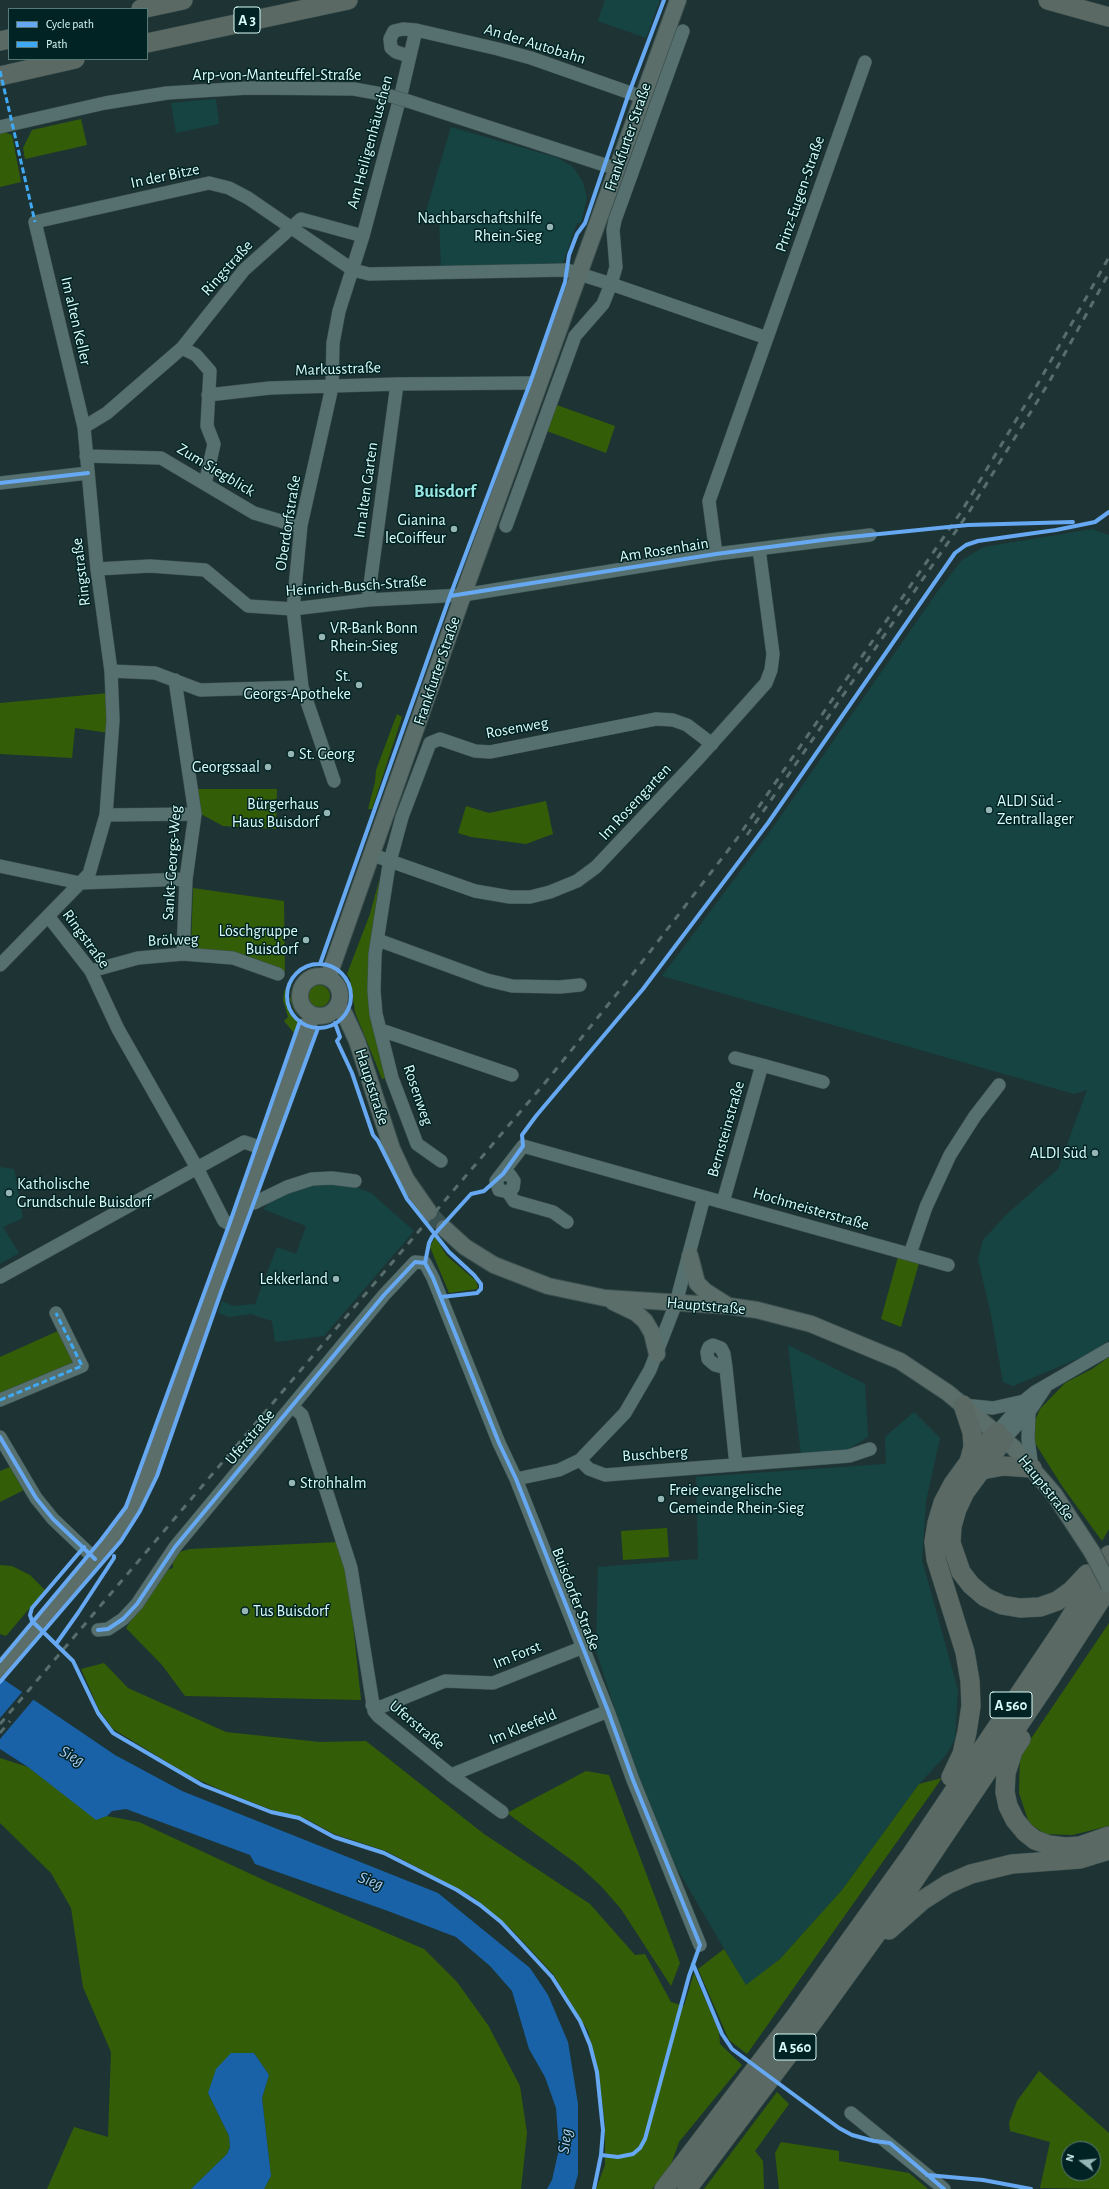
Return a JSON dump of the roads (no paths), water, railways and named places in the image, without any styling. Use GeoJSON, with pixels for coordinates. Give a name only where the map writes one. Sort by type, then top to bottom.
{"type":"FeatureCollection","features":[{"type":"Feature","properties":{"kind":"highway"},"geometry":{"type":"LineString","coordinates":[[146,8],[183,0]]}},
{"type":"Feature","properties":{"kind":"highway","name":"A 3"},"geometry":{"type":"LineString","coordinates":[[148,43],[348,0]]}},
{"type":"Feature","properties":{"kind":"highway"},"geometry":{"type":"LineString","coordinates":[[1048,0],[1109,17]]}},
{"type":"Feature","properties":{"kind":"highway"},"geometry":{"type":"LineString","coordinates":[[4,75],[71,60]]}},
{"type":"Feature","properties":{"kind":"highway"},"geometry":{"type":"LineString","coordinates":[[964,1405],[972,1432],[975,1466],[957,1509],[952,1526],[951,1543],[961,1572],[971,1585],[985,1597],[1002,1604],[1020,1608],[1040,1607],[1057,1601],[1084,1579],[1109,1544]]}},
{"type":"Feature","properties":{"kind":"highway"},"geometry":{"type":"LineString","coordinates":[[911,1855],[914,1839],[942,1795],[962,1754],[968,1732],[971,1706],[970,1681],[965,1652],[941,1580],[934,1542],[937,1523],[943,1503],[1000,1436]]}},
{"type":"Feature","properties":{"kind":"highway"},"geometry":{"type":"LineString","coordinates":[[975,1466],[1032,1468]]}},
{"type":"Feature","properties":{"kind":"highway","name":"A 560"},"geometry":{"type":"LineString","coordinates":[[664,2189],[795,2017],[911,1855],[1065,1626],[1101,1554]]}},
{"type":"Feature","properties":{"kind":"highway","name":"A 560"},"geometry":{"type":"LineString","coordinates":[[687,2189],[862,1955],[901,1900],[1051,1678],[1109,1586]]}},
{"type":"Feature","properties":{"kind":"highway"},"geometry":{"type":"LineString","coordinates":[[1051,1678],[1044,1702],[1013,1751],[1006,1774],[1005,1792],[1008,1806],[1015,1820],[1025,1832],[1035,1840],[1049,1845],[1065,1847],[1080,1846],[1109,1836]]}},
{"type":"Feature","properties":{"kind":"highway"},"geometry":{"type":"LineString","coordinates":[[862,1955],[923,1900],[948,1884],[991,1868],[1012,1864],[1080,1858],[1109,1850]]}},
{"type":"Feature","properties":{"kind":"main road","name":"Frankfurter Straße"},"geometry":{"type":"LineString","coordinates":[[328,978],[373,854],[463,595],[678,0]]}},
{"type":"Feature","properties":{"kind":"main road"},"geometry":{"type":"LineString","coordinates":[[322,976],[328,978],[337,987],[339,993],[337,1006],[329,1014],[318,1016],[312,1015],[302,1006],[300,999],[302,986],[311,978],[322,976]]}},
{"type":"Feature","properties":{"kind":"main road","name":"Hauptstraße"},"geometry":{"type":"LineString","coordinates":[[337,1006],[345,1015],[357,1041],[392,1149],[406,1179],[429,1212]]}},
{"type":"Feature","properties":{"kind":"main road"},"geometry":{"type":"LineString","coordinates":[[0,1671],[123,1525],[147,1476],[247,1203],[312,1015]]}},
{"type":"Feature","properties":{"kind":"main road","name":"Hauptstraße"},"geometry":{"type":"LineString","coordinates":[[444,1228],[466,1246],[494,1265],[548,1286],[605,1298],[729,1306],[811,1324],[900,1361],[964,1405],[1000,1436],[1032,1468],[1101,1554],[1109,1586]]}},
{"type":"Feature","properties":{"kind":"main road"},"geometry":{"type":"LineString","coordinates":[[690,1256],[697,1283],[704,1291],[729,1306]]}},
{"type":"Feature","properties":{"kind":"main road"},"geometry":{"type":"LineString","coordinates":[[605,1298],[636,1313],[645,1320],[652,1333],[657,1354]]}},
{"type":"Feature","properties":{"kind":"street"},"geometry":{"type":"LineString","coordinates":[[409,56],[396,52],[391,48],[390,39],[394,31],[403,29],[416,30]]}},
{"type":"Feature","properties":{"kind":"street","name":"An der Autobahn"},"geometry":{"type":"LineString","coordinates":[[416,30],[525,56],[642,97]]}},
{"type":"Feature","properties":{"kind":"street","name":"Am Heiligenhäuschen"},"geometry":{"type":"LineString","coordinates":[[353,270],[416,30]]}},
{"type":"Feature","properties":{"kind":"street","name":"Frankfurter Straße"},"geometry":{"type":"LineString","coordinates":[[506,526],[575,336],[603,304],[611,284],[616,267],[613,230],[614,220],[683,30]]}},
{"type":"Feature","properties":{"kind":"street","name":"Prinz-Eugen-Straße"},"geometry":{"type":"LineString","coordinates":[[716,554],[709,501],[865,62]]}},
{"type":"Feature","properties":{"kind":"street","name":"Arp-von-Manteuffel-Straße"},"geometry":{"type":"LineString","coordinates":[[0,127],[105,103],[167,93],[248,88],[354,89],[387,95],[408,101],[617,169]]}},
{"type":"Feature","properties":{"kind":"street","name":"In der Bitze"},"geometry":{"type":"LineString","coordinates":[[36,222],[209,183],[229,188],[248,198],[291,229]]}},
{"type":"Feature","properties":{"kind":"street","name":"Am Heiligenhäuschen"},"geometry":{"type":"LineString","coordinates":[[291,229],[301,219],[363,236]]}},
{"type":"Feature","properties":{"kind":"street","name":"Im alten Keller"},"geometry":{"type":"LineString","coordinates":[[36,222],[84,427]]}},
{"type":"Feature","properties":{"kind":"street"},"geometry":{"type":"LineString","coordinates":[[291,229],[353,270],[369,274],[567,270],[767,338]]}},
{"type":"Feature","properties":{"kind":"street","name":"Ringstraße"},"geometry":{"type":"LineString","coordinates":[[237,1228],[224,1221],[197,1168],[118,1029],[91,971],[48,916],[89,874],[106,815],[113,720],[111,671],[97,569],[84,427],[108,413],[182,348],[244,270],[291,229]]}},
{"type":"Feature","properties":{"kind":"street","name":"Oberdorfstraße"},"geometry":{"type":"LineString","coordinates":[[334,781],[302,687],[293,609],[301,524],[332,387],[333,343],[339,310],[345,289],[353,270]]}},
{"type":"Feature","properties":{"kind":"street"},"geometry":{"type":"LineString","coordinates":[[182,348],[196,355],[210,371],[207,426],[214,444],[205,484]]}},
{"type":"Feature","properties":{"kind":"street","name":"Markusstraße"},"geometry":{"type":"LineString","coordinates":[[208,396],[270,388],[397,384],[530,383]]}},
{"type":"Feature","properties":{"kind":"street","name":"Im alten Garten"},"geometry":{"type":"LineString","coordinates":[[368,600],[397,384]]}},
{"type":"Feature","properties":{"kind":"street","name":"Zum Siegblick"},"geometry":{"type":"LineString","coordinates":[[86,456],[161,458],[254,513],[294,525],[301,524]]}},
{"type":"Feature","properties":{"kind":"street"},"geometry":{"type":"LineString","coordinates":[[0,484],[88,473]]}},
{"type":"Feature","properties":{"kind":"street","name":"Am Rosenhain"},"geometry":{"type":"LineString","coordinates":[[463,595],[716,554],[870,535]]}},
{"type":"Feature","properties":{"kind":"street","name":"Im Rosengarten"},"geometry":{"type":"LineString","coordinates":[[373,854],[490,895],[510,897],[530,897],[550,892],[577,881],[596,867],[712,744],[766,683],[771,670],[773,654],[759,549]]}},
{"type":"Feature","properties":{"kind":"street","name":"Heinrich-Busch-Straße"},"geometry":{"type":"LineString","coordinates":[[97,569],[150,566],[205,570],[248,606],[293,609],[368,600],[463,595]]}},
{"type":"Feature","properties":{"kind":"street"},"geometry":{"type":"LineString","coordinates":[[111,671],[155,673],[200,690],[302,687]]}},
{"type":"Feature","properties":{"kind":"street","name":"Sankt-Georgs-Weg"},"geometry":{"type":"LineString","coordinates":[[175,680],[195,814],[186,879],[183,954]]}},
{"type":"Feature","properties":{"kind":"street","name":"Rosenweg"},"geometry":{"type":"LineString","coordinates":[[440,1160],[417,1144],[392,1078],[376,1014],[374,991],[375,954],[391,861],[402,817],[430,743],[434,739],[440,739],[475,751],[490,752],[656,719],[673,720],[687,725],[712,744]]}},
{"type":"Feature","properties":{"kind":"street"},"geometry":{"type":"LineString","coordinates":[[106,815],[195,814]]}},
{"type":"Feature","properties":{"kind":"street"},"geometry":{"type":"LineString","coordinates":[[0,866],[80,883],[186,879]]}},
{"type":"Feature","properties":{"kind":"street"},"geometry":{"type":"LineString","coordinates":[[0,965],[48,916]]}},
{"type":"Feature","properties":{"kind":"street"},"geometry":{"type":"LineString","coordinates":[[378,940],[487,980],[512,986],[560,987],[580,985]]}},
{"type":"Feature","properties":{"kind":"street","name":"Brölweg"},"geometry":{"type":"LineString","coordinates":[[91,971],[138,958],[183,954],[233,958],[278,974]]}},
{"type":"Feature","properties":{"kind":"street","name":"Rosenweg"},"geometry":{"type":"LineString","coordinates":[[381,1030],[512,1076]]}},
{"type":"Feature","properties":{"kind":"street","name":"Bernsteinstraße"},"geometry":{"type":"LineString","coordinates":[[735,1058],[823,1082]]}},
{"type":"Feature","properties":{"kind":"street","name":"Bernsteinstraße"},"geometry":{"type":"LineString","coordinates":[[723,1202],[762,1065]]}},
{"type":"Feature","properties":{"kind":"street"},"geometry":{"type":"LineString","coordinates":[[910,1254],[926,1207],[950,1155],[976,1116],[1000,1085]]}},
{"type":"Feature","properties":{"kind":"street","name":"Hochmeisterstraße"},"geometry":{"type":"LineString","coordinates":[[568,1222],[553,1212],[514,1201],[508,1192],[513,1188],[514,1181],[510,1175],[503,1174],[522,1141],[704,1197],[948,1265]]}},
{"type":"Feature","properties":{"kind":"street"},"geometry":{"type":"LineString","coordinates":[[0,1277],[244,1142],[265,1149]]}},
{"type":"Feature","properties":{"kind":"street"},"geometry":{"type":"LineString","coordinates":[[247,1203],[254,1203],[287,1186],[312,1179],[332,1178],[355,1181]]}},
{"type":"Feature","properties":{"kind":"street"},"geometry":{"type":"LineString","coordinates":[[516,1479],[559,1470],[580,1460],[625,1413],[641,1387],[657,1354],[676,1303],[690,1256],[704,1197]]}},
{"type":"Feature","properties":{"kind":"street","name":"Uferstraße"},"geometry":{"type":"LineString","coordinates":[[98,1630],[108,1629],[123,1619],[137,1604],[175,1547],[400,1276],[415,1262],[425,1263]]}},
{"type":"Feature","properties":{"kind":"street","name":"Buisdorfer Straße"},"geometry":{"type":"LineString","coordinates":[[425,1263],[433,1278],[499,1443],[516,1479],[581,1648],[608,1711],[632,1780],[700,1945]]}},
{"type":"Feature","properties":{"kind":"street"},"geometry":{"type":"LineString","coordinates":[[0,1400],[82,1366],[56,1313]]}},
{"type":"Feature","properties":{"kind":"street"},"geometry":{"type":"LineString","coordinates":[[1000,1436],[1046,1387],[1109,1349]]}},
{"type":"Feature","properties":{"kind":"street"},"geometry":{"type":"LineString","coordinates":[[726,1368],[736,1465]]}},
{"type":"Feature","properties":{"kind":"street","name":"Hauptstraße"},"geometry":{"type":"LineString","coordinates":[[964,1405],[993,1408],[1026,1407]]}},
{"type":"Feature","properties":{"kind":"street","name":"Uferstraße"},"geometry":{"type":"LineString","coordinates":[[292,1406],[302,1415],[351,1568],[372,1706],[378,1716],[451,1775],[502,1812]]}},
{"type":"Feature","properties":{"kind":"street"},"geometry":{"type":"LineString","coordinates":[[1026,1407],[1032,1468]]}},
{"type":"Feature","properties":{"kind":"street"},"geometry":{"type":"LineString","coordinates":[[0,1437],[36,1498],[53,1519],[95,1559]]}},
{"type":"Feature","properties":{"kind":"street","name":"Buschberg"},"geometry":{"type":"LineString","coordinates":[[580,1460],[589,1469],[605,1475],[849,1456],[870,1449]]}},
{"type":"Feature","properties":{"kind":"street","name":"Im Forst"},"geometry":{"type":"LineString","coordinates":[[372,1706],[381,1706],[446,1681],[493,1683],[581,1648]]}},
{"type":"Feature","properties":{"kind":"street","name":"Im Kleefeld"},"geometry":{"type":"LineString","coordinates":[[451,1775],[608,1711]]}},
{"type":"Feature","properties":{"kind":"street"},"geometry":{"type":"LineString","coordinates":[[851,2113],[944,2189]]}},
{"type":"Feature","properties":{"kind":"water","name":"Sieg"},"geometry":{"type":"Polygon","coordinates":[[[0,1677],[115,1755],[182,1791],[438,1893],[530,1968],[548,1995],[568,2042],[578,2104],[578,2174],[574,2189],[547,2189],[552,2180],[559,2149],[556,2108],[545,2077],[529,2049],[512,1991],[490,1966],[456,1937],[388,1911],[255,1864],[250,1855],[126,1809],[112,1811],[107,1816],[96,1820],[28,1767],[0,1749],[0,1677]]]}},
{"type":"Feature","properties":{"kind":"water"},"geometry":{"type":"Polygon","coordinates":[[[231,2053],[254,2053],[269,2075],[262,2098],[271,2176],[264,2189],[191,2189],[227,2154],[230,2147],[229,2136],[208,2093],[216,2069],[231,2053]]]}},
{"type":"Feature","properties":{"kind":"tunnel"},"geometry":{"type":"LineString","coordinates":[[429,1212],[444,1228]]}},
{"type":"Feature","properties":{"kind":"railway"},"geometry":{"type":"LineString","coordinates":[[0,1724],[549,1078],[632,975],[736,840],[963,509],[1040,380],[1109,257]]}},
{"type":"Feature","properties":{"kind":"railway"},"geometry":{"type":"LineString","coordinates":[[747,835],[969,512],[1048,384],[1109,273]]}},
{"type":"Feature","properties":{"kind":"railway"},"geometry":{"type":"LineString","coordinates":[[0,1733],[10,1721]]}},
{"type":"Feature","properties":{"kind":"place","name":"Nachbarschaftshilfe Rhein-Sieg"},"geometry":{"type":"Point","coordinates":[550,227]}},
{"type":"Feature","properties":{"kind":"place","name":"Gianina leCoiffeur"},"geometry":{"type":"Point","coordinates":[454,529]}},
{"type":"Feature","properties":{"kind":"place","name":"VR-Bank Bonn Rhein-Sieg"},"geometry":{"type":"Point","coordinates":[322,637]}},
{"type":"Feature","properties":{"kind":"place","name":"St. Georgs-Apotheke"},"geometry":{"type":"Point","coordinates":[359,685]}},
{"type":"Feature","properties":{"kind":"place","name":"St. Georg"},"geometry":{"type":"Point","coordinates":[291,754]}},
{"type":"Feature","properties":{"kind":"place","name":"Georgssaal"},"geometry":{"type":"Point","coordinates":[268,767]}},
{"type":"Feature","properties":{"kind":"place","name":"ALDI Süd - Zentrallager"},"geometry":{"type":"Point","coordinates":[989,810]}},
{"type":"Feature","properties":{"kind":"place","name":"Bürgerhaus Haus Buisdorf"},"geometry":{"type":"Point","coordinates":[327,813]}},
{"type":"Feature","properties":{"kind":"place","name":"Löschgruppe Buisdorf"},"geometry":{"type":"Point","coordinates":[306,940]}},
{"type":"Feature","properties":{"kind":"place","name":"ALDI Süd"},"geometry":{"type":"Point","coordinates":[1095,1153]}},
{"type":"Feature","properties":{"kind":"place","name":"Katholische Grundschule Buisdorf"},"geometry":{"type":"Point","coordinates":[9,1193]}},
{"type":"Feature","properties":{"kind":"place","name":"Lekkerland"},"geometry":{"type":"Point","coordinates":[336,1279]}},
{"type":"Feature","properties":{"kind":"place","name":"Strohhalm"},"geometry":{"type":"Point","coordinates":[292,1483]}},
{"type":"Feature","properties":{"kind":"place","name":"Freie evangelische Gemeinde Rhein-Sieg"},"geometry":{"type":"Point","coordinates":[661,1499]}},
{"type":"Feature","properties":{"kind":"place","name":"Tus Buisdorf"},"geometry":{"type":"Point","coordinates":[245,1611]}},
{"type":"Feature","properties":{"kind":"district","name":"Buisdorf"},"geometry":{"type":"Point","coordinates":[445,492]}}]}
